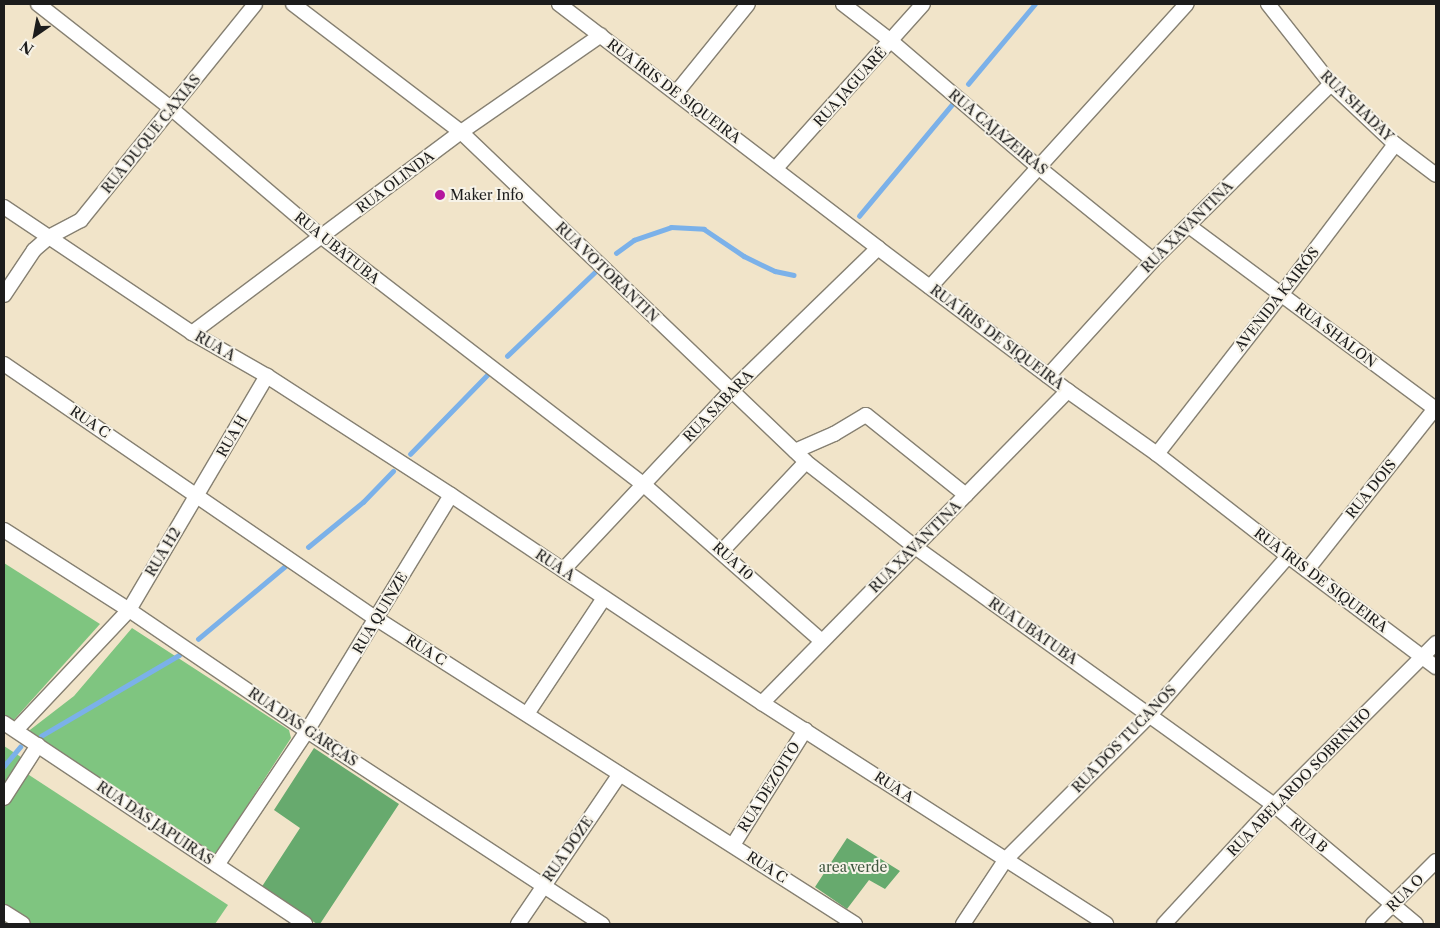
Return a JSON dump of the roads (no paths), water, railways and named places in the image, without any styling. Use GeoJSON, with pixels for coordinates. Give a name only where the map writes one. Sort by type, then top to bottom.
{"type":"FeatureCollection","features":[{"type":"Feature","properties":{"kind":"street","name":"RUA UBATUBA"},"geometry":{"type":"LineString","coordinates":[[38,4],[172,109],[322,237],[643,484]]}},
{"type":"Feature","properties":{"kind":"street","name":"RUA DUQUE CAXIAS"},"geometry":{"type":"LineString","coordinates":[[4,295],[34,250],[49,238],[81,220],[255,4]]}},
{"type":"Feature","properties":{"kind":"street","name":"RUA VOTORANTIN"},"geometry":{"type":"LineString","coordinates":[[293,4],[461,132],[806,462],[915,547]]}},
{"type":"Feature","properties":{"kind":"street","name":"RUA ÍRIS DE SIQUEIRA"},"geometry":{"type":"LineString","coordinates":[[559,4],[776,168],[878,248],[1068,391],[1157,454],[1288,556],[1436,667]]}},
{"type":"Feature","properties":{"kind":"street"},"geometry":{"type":"LineString","coordinates":[[676,93],[748,4]]}},
{"type":"Feature","properties":{"kind":"street","name":"RUA CAJAZEIRAS"},"geometry":{"type":"LineString","coordinates":[[843,4],[891,41],[1038,167],[1153,260]]}},
{"type":"Feature","properties":{"kind":"street","name":"RUA JAGUARÉ"},"geometry":{"type":"LineString","coordinates":[[776,168],[923,4]]}},
{"type":"Feature","properties":{"kind":"street"},"geometry":{"type":"LineString","coordinates":[[930,287],[1187,4]]}},
{"type":"Feature","properties":{"kind":"street","name":"RUA SHADAY"},"geometry":{"type":"LineString","coordinates":[[1268,4],[1331,84],[1395,144],[1436,175]]}},
{"type":"Feature","properties":{"kind":"street","name":"RUA OLINDA"},"geometry":{"type":"LineString","coordinates":[[192,333],[461,132],[601,35]]}},
{"type":"Feature","properties":{"kind":"street","name":"RUA XAVANTINA"},"geometry":{"type":"LineString","coordinates":[[1048,376],[1153,260],[1331,84]]}},
{"type":"Feature","properties":{"kind":"street","name":"AVENIDA KAIRÓS"},"geometry":{"type":"LineString","coordinates":[[1157,454],[1281,295],[1395,144]]}},
{"type":"Feature","properties":{"kind":"street","name":"RUA A"},"geometry":{"type":"LineString","coordinates":[[4,207],[192,333],[267,376],[450,494],[762,702],[1106,924]]}},
{"type":"Feature","properties":{"kind":"street","name":"RUA SHALON"},"geometry":{"type":"LineString","coordinates":[[1188,226],[1436,408]]}},
{"type":"Feature","properties":{"kind":"street","name":"RUA SABARA"},"geometry":{"type":"LineString","coordinates":[[563,570],[732,391],[878,248]]}},
{"type":"Feature","properties":{"kind":"street","name":"RUA C"},"geometry":{"type":"LineString","coordinates":[[4,364],[377,619],[733,844],[855,924]]}},
{"type":"Feature","properties":{"kind":"street","name":"RUA H"},"geometry":{"type":"LineString","coordinates":[[198,495],[267,376]]}},
{"type":"Feature","properties":{"kind":"street","name":"RUA XAVANTINA"},"geometry":{"type":"LineString","coordinates":[[762,702],[1068,391]]}},
{"type":"Feature","properties":{"kind":"street","name":"RUA DOIS"},"geometry":{"type":"LineString","coordinates":[[1307,570],[1436,408]]}},
{"type":"Feature","properties":{"kind":"street"},"geometry":{"type":"LineString","coordinates":[[795,451],[834,434],[866,415],[966,495]]}},
{"type":"Feature","properties":{"kind":"street"},"geometry":{"type":"LineString","coordinates":[[722,551],[806,462]]}},
{"type":"Feature","properties":{"kind":"street","name":"RUA 10"},"geometry":{"type":"LineString","coordinates":[[643,484],[722,551],[822,641]]}},
{"type":"Feature","properties":{"kind":"street","name":"RUA QUINZE"},"geometry":{"type":"LineString","coordinates":[[218,864],[307,731],[377,619],[450,494]]}},
{"type":"Feature","properties":{"kind":"street","name":"RUA H2"},"geometry":{"type":"LineString","coordinates":[[10,726],[129,610],[198,495]]}},
{"type":"Feature","properties":{"kind":"street","name":"RUA DAS GARÇAS"},"geometry":{"type":"LineString","coordinates":[[4,530],[129,610],[307,731],[602,924]]}},
{"type":"Feature","properties":{"kind":"street","name":"RUA UBATUBA"},"geometry":{"type":"LineString","coordinates":[[915,547],[1150,715]]}},
{"type":"Feature","properties":{"kind":"street","name":"RUA DOS TUCANOS"},"geometry":{"type":"LineString","coordinates":[[963,924],[1006,859],[1150,715],[1288,556]]}},
{"type":"Feature","properties":{"kind":"street"},"geometry":{"type":"LineString","coordinates":[[527,714],[604,598]]}},
{"type":"Feature","properties":{"kind":"street","name":"RUA ABELARDO SOBRINHO"},"geometry":{"type":"LineString","coordinates":[[1164,924],[1274,805],[1436,643]]}},
{"type":"Feature","properties":{"kind":"street","name":"RUA B"},"geometry":{"type":"LineString","coordinates":[[1150,715],[1274,805],[1392,906],[1416,924]]}},
{"type":"Feature","properties":{"kind":"street","name":"RUA DAS JAPUIRAS"},"geometry":{"type":"LineString","coordinates":[[10,726],[305,924]]}},
{"type":"Feature","properties":{"kind":"street","name":"RUA DEZOITO"},"geometry":{"type":"LineString","coordinates":[[733,844],[805,730]]}},
{"type":"Feature","properties":{"kind":"street"},"geometry":{"type":"LineString","coordinates":[[4,798],[38,745]]}},
{"type":"Feature","properties":{"kind":"street","name":"RUA DOZE"},"geometry":{"type":"LineString","coordinates":[[518,924],[620,774]]}},
{"type":"Feature","properties":{"kind":"street","name":"RUA O"},"geometry":{"type":"LineString","coordinates":[[1373,924],[1436,861]]}},
{"type":"Feature","properties":{"kind":"street"},"geometry":{"type":"LineString","coordinates":[[4,912],[23,924]]}},
{"type":"Feature","properties":{"kind":"waterway"},"geometry":{"type":"LineString","coordinates":[[968,84],[1035,4]]}},
{"type":"Feature","properties":{"kind":"waterway"},"geometry":{"type":"LineString","coordinates":[[859,216],[953,103]]}},
{"type":"Feature","properties":{"kind":"waterway"},"geometry":{"type":"LineString","coordinates":[[616,253],[634,240],[671,227],[704,229],[744,256],[775,271],[794,275]]}},
{"type":"Feature","properties":{"kind":"waterway"},"geometry":{"type":"LineString","coordinates":[[507,356],[598,269]]}},
{"type":"Feature","properties":{"kind":"waterway"},"geometry":{"type":"LineString","coordinates":[[410,454],[490,372]]}},
{"type":"Feature","properties":{"kind":"waterway"},"geometry":{"type":"LineString","coordinates":[[308,547],[363,502],[393,471]]}},
{"type":"Feature","properties":{"kind":"waterway"},"geometry":{"type":"LineString","coordinates":[[198,639],[289,563]]}},
{"type":"Feature","properties":{"kind":"waterway"},"geometry":{"type":"LineString","coordinates":[[41,736],[179,655]]}},
{"type":"Feature","properties":{"kind":"waterway"},"geometry":{"type":"LineString","coordinates":[[4,766],[20,747]]}},
{"type":"Feature","properties":{"kind":"place","name":"Maker Info"},"geometry":{"type":"Point","coordinates":[440,195]}},
{"type":"Feature","properties":{"kind":"park label","name":"area verde"},"geometry":{"type":"Point","coordinates":[853,867]}}]}
